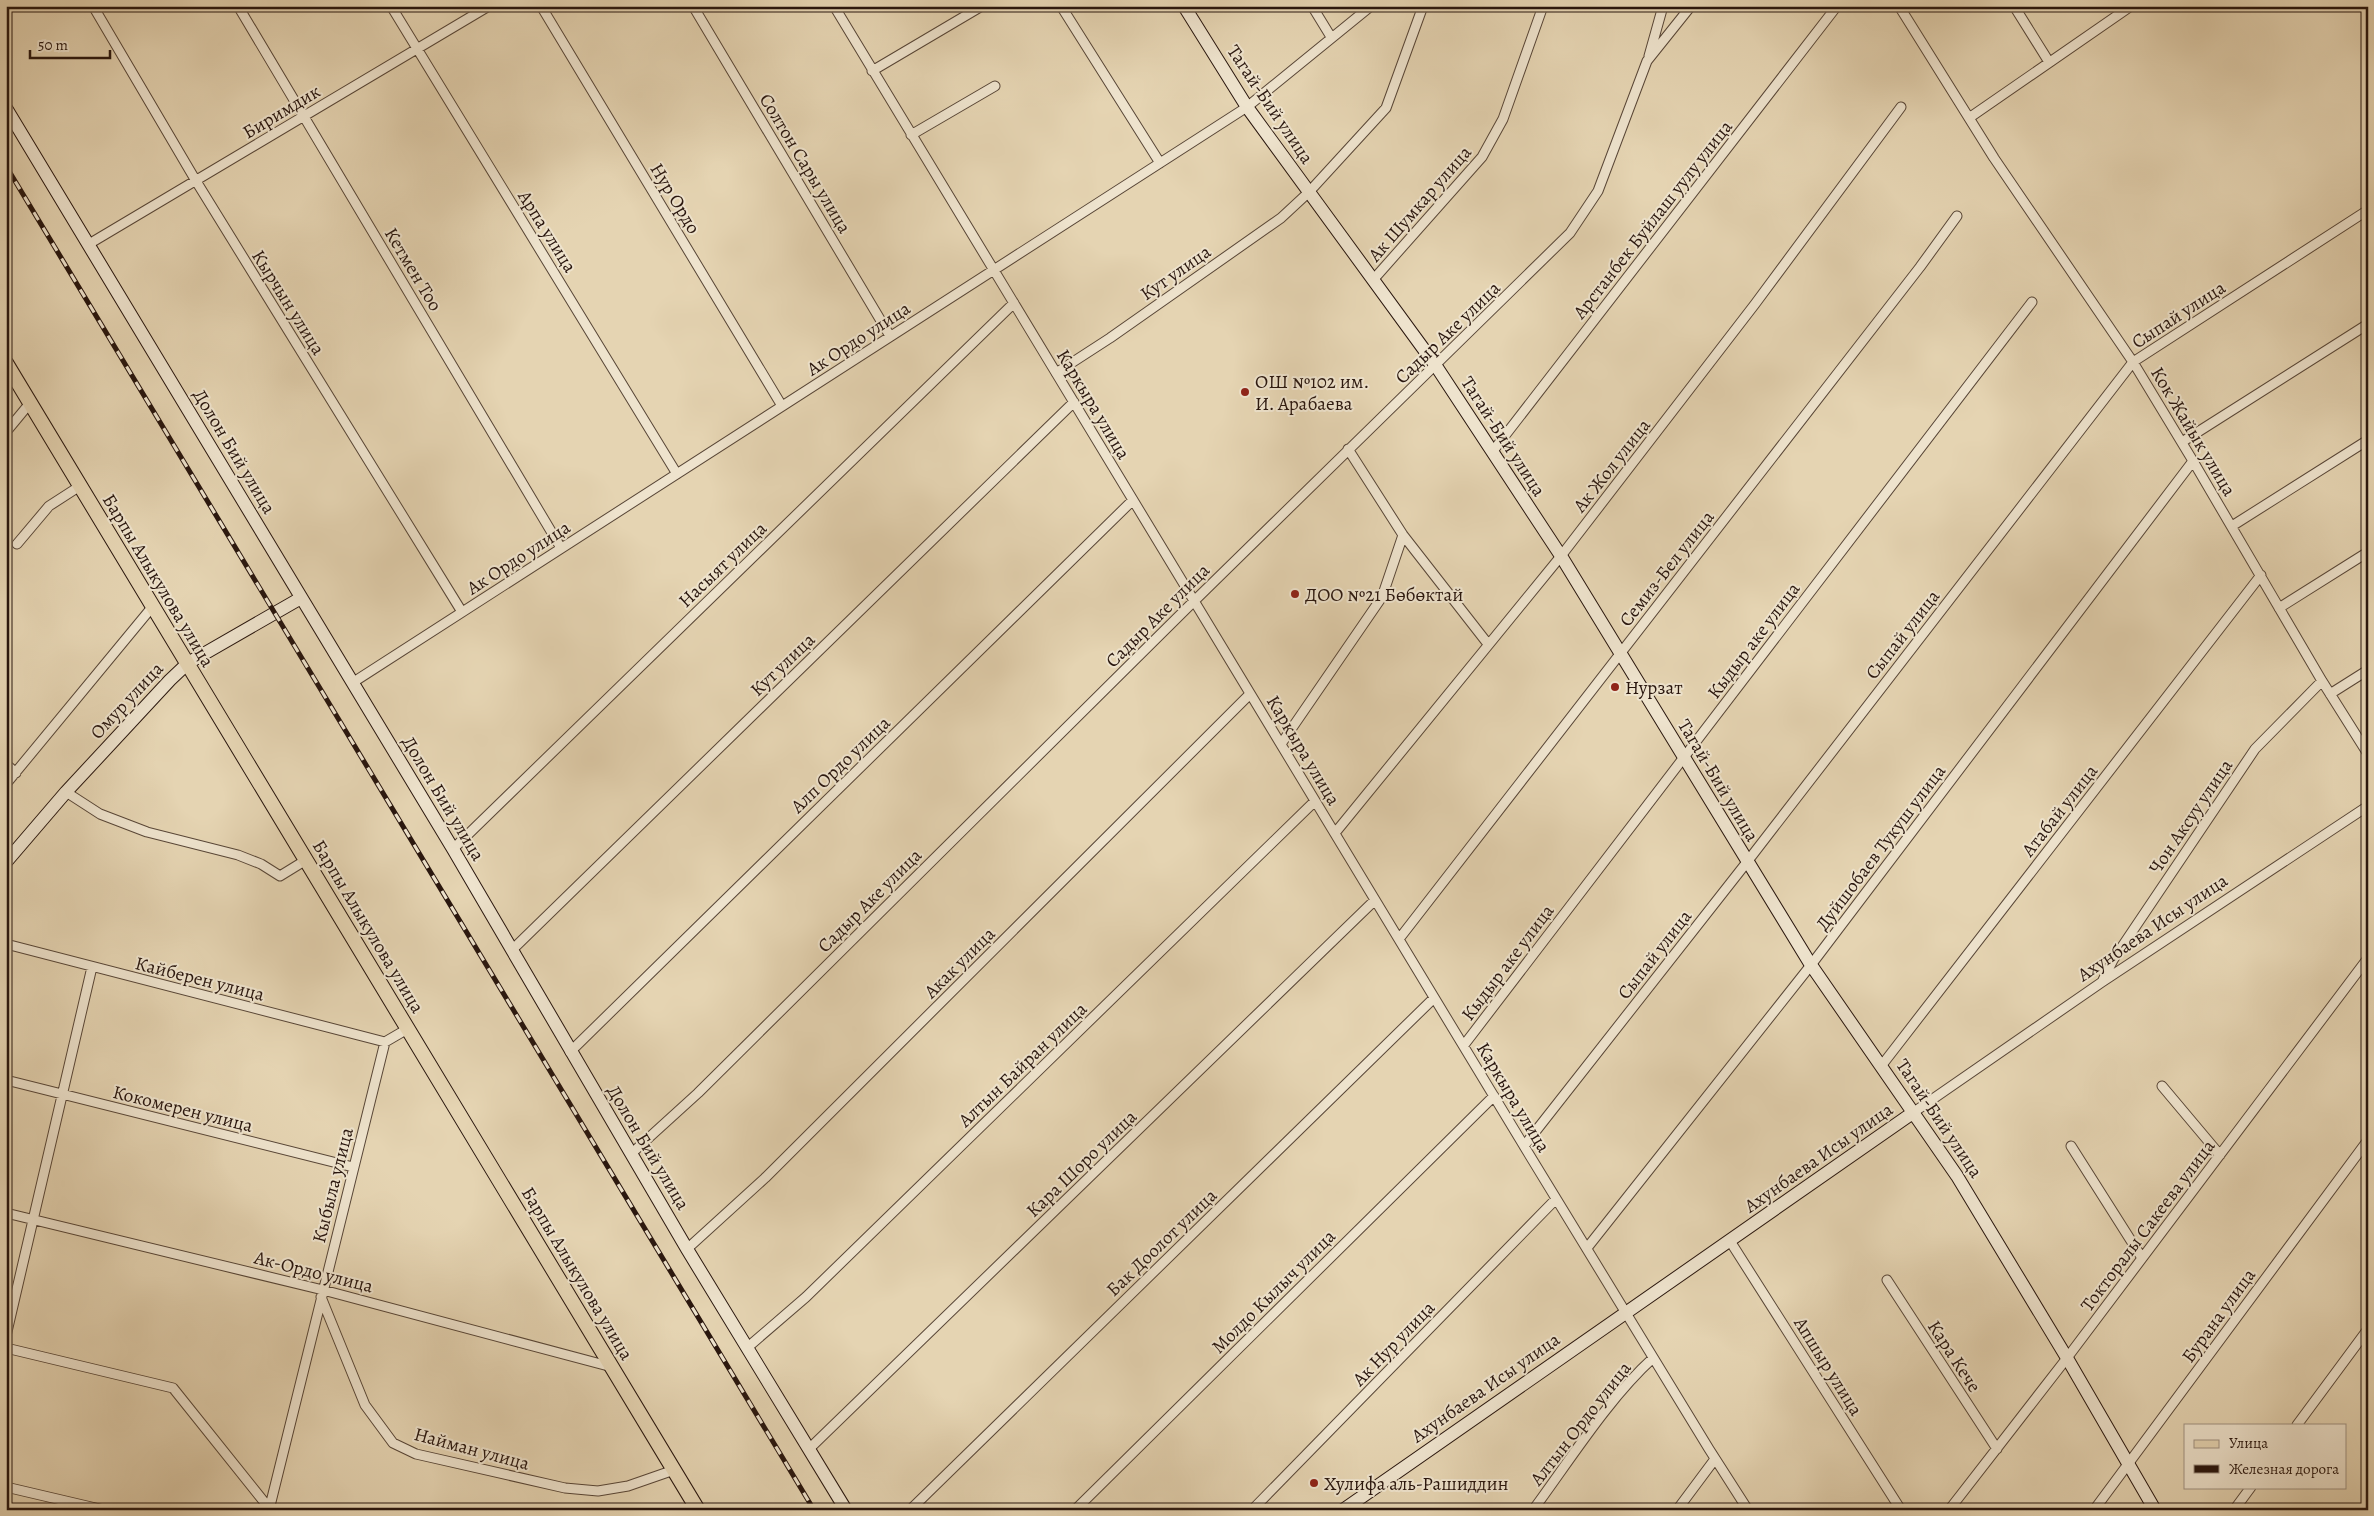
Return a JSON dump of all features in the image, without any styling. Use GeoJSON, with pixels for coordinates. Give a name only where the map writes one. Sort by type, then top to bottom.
{"type":"FeatureCollection","features":[{"type":"Feature","properties":{"kind":"main road","name":"Барпы Алыкулова улица"},"geometry":{"type":"LineString","coordinates":[[6,363],[409,1028],[698,1510]]}},
{"type":"Feature","properties":{"kind":"street","name":"Кырчын улица"},"geometry":{"type":"LineString","coordinates":[[93,6],[196,181],[462,612]]}},
{"type":"Feature","properties":{"kind":"street","name":"Кетмен Тоо"},"geometry":{"type":"LineString","coordinates":[[238,6],[562,548]]}},
{"type":"Feature","properties":{"kind":"street","name":"Арпа улица"},"geometry":{"type":"LineString","coordinates":[[391,6],[677,474]]}},
{"type":"Feature","properties":{"kind":"street","name":"Биримдик"},"geometry":{"type":"LineString","coordinates":[[89,244],[489,6]]}},
{"type":"Feature","properties":{"kind":"street","name":"Нур Ордо"},"geometry":{"type":"LineString","coordinates":[[541,6],[782,406]]}},
{"type":"Feature","properties":{"kind":"street","name":"Солтон Сары улица"},"geometry":{"type":"LineString","coordinates":[[693,6],[890,336]]}},
{"type":"Feature","properties":{"kind":"street","name":"Каркыра улица"},"geometry":{"type":"LineString","coordinates":[[834,6],[1556,1199],[1748,1510]]}},
{"type":"Feature","properties":{"kind":"street"},"geometry":{"type":"LineString","coordinates":[[872,71],[982,6]]}},
{"type":"Feature","properties":{"kind":"street"},"geometry":{"type":"LineString","coordinates":[[1062,6],[1160,162]]}},
{"type":"Feature","properties":{"kind":"street","name":"Тагай-Бий улица"},"geometry":{"type":"LineString","coordinates":[[1184,6],[1247,107],[1436,366],[1561,556],[1811,965],[1957,1176],[2067,1358],[2154,1510]]}},
{"type":"Feature","properties":{"kind":"street"},"geometry":{"type":"LineString","coordinates":[[1312,6],[1331,37]]}},
{"type":"Feature","properties":{"kind":"street","name":"Ак Ордо улица"},"geometry":{"type":"LineString","coordinates":[[352,683],[1247,107],[1371,6]]}},
{"type":"Feature","properties":{"kind":"street","name":"Кут улица"},"geometry":{"type":"LineString","coordinates":[[1056,373],[1281,218],[1309,192],[1386,108],[1424,6]]}},
{"type":"Feature","properties":{"kind":"street","name":"Ак Шумкар улица"},"geometry":{"type":"LineString","coordinates":[[1373,280],[1482,158],[1503,119],[1543,6]]}},
{"type":"Feature","properties":{"kind":"street","name":"Садыр Аке улица"},"geometry":{"type":"LineString","coordinates":[[632,1153],[698,1093],[1348,449],[1436,366],[1570,233],[1598,191],[1648,61],[1663,6]]}},
{"type":"Feature","properties":{"kind":"street","name":"Садыр Аке улица"},"geometry":{"type":"LineString","coordinates":[[1648,61],[1691,6]]}},
{"type":"Feature","properties":{"kind":"street","name":"Арстанбек Буйлаш уулу улица"},"geometry":{"type":"LineString","coordinates":[[1492,451],[1837,6]]}},
{"type":"Feature","properties":{"kind":"street","name":"Кок Жайык улица"},"geometry":{"type":"LineString","coordinates":[[1899,6],[1969,118],[2133,362],[2194,461],[2322,681],[2368,754]]}},
{"type":"Feature","properties":{"kind":"street"},"geometry":{"type":"LineString","coordinates":[[2014,6],[2049,62]]}},
{"type":"Feature","properties":{"kind":"street"},"geometry":{"type":"LineString","coordinates":[[1969,118],[2127,7]]}},
{"type":"Feature","properties":{"kind":"street"},"geometry":{"type":"LineString","coordinates":[[911,135],[995,86]]}},
{"type":"Feature","properties":{"kind":"street","name":"Ак Жол улица"},"geometry":{"type":"LineString","coordinates":[[1335,833],[1561,556],[1755,304],[1901,107]]}},
{"type":"Feature","properties":{"kind":"street","name":"Долон Бий улица"},"geometry":{"type":"LineString","coordinates":[[6,108],[453,849],[570,1052],[632,1153],[687,1249],[846,1510]]}},
{"type":"Feature","properties":{"kind":"street","name":"Сыпай улица"},"geometry":{"type":"LineString","coordinates":[[1524,1146],[1747,862],[2133,362],[2368,210]]}},
{"type":"Feature","properties":{"kind":"street","name":"Семиз-Бел улица"},"geometry":{"type":"LineString","coordinates":[[1399,939],[1920,268],[1956,216]]}},
{"type":"Feature","properties":{"kind":"street","name":"Кыдыр аке улица"},"geometry":{"type":"LineString","coordinates":[[1464,1045],[2032,302]]}},
{"type":"Feature","properties":{"kind":"street","name":"Насыят улица"},"geometry":{"type":"LineString","coordinates":[[453,849],[1014,303]]}},
{"type":"Feature","properties":{"kind":"street"},"geometry":{"type":"LineString","coordinates":[[2182,442],[2368,324]]}},
{"type":"Feature","properties":{"kind":"street","name":"Кут улица"},"geometry":{"type":"LineString","coordinates":[[512,950],[1074,402]]}},
{"type":"Feature","properties":{"kind":"street"},"geometry":{"type":"LineString","coordinates":[[6,432],[30,403]]}},
{"type":"Feature","properties":{"kind":"street"},"geometry":{"type":"LineString","coordinates":[[2232,526],[2368,440]]}},
{"type":"Feature","properties":{"kind":"street"},"geometry":{"type":"LineString","coordinates":[[1348,449],[1403,535],[1488,644]]}},
{"type":"Feature","properties":{"kind":"street","name":"Дуйшобаев Тукуш улица"},"geometry":{"type":"LineString","coordinates":[[1587,1248],[1811,965],[2194,461]]}},
{"type":"Feature","properties":{"kind":"street"},"geometry":{"type":"LineString","coordinates":[[17,544],[49,506],[80,486]]}},
{"type":"Feature","properties":{"kind":"street","name":"Алп Ордо улица"},"geometry":{"type":"LineString","coordinates":[[570,1052],[1133,500]]}},
{"type":"Feature","properties":{"kind":"street"},"geometry":{"type":"LineString","coordinates":[[1282,744],[1382,597],[1403,535]]}},
{"type":"Feature","properties":{"kind":"street"},"geometry":{"type":"LineString","coordinates":[[2280,608],[2368,552]]}},
{"type":"Feature","properties":{"kind":"street","name":"Атабай улица"},"geometry":{"type":"LineString","coordinates":[[1882,1065],[2261,575]]}},
{"type":"Feature","properties":{"kind":"street","name":"Омур улица"},"geometry":{"type":"LineString","coordinates":[[6,862],[66,792],[188,663],[301,598]]}},
{"type":"Feature","properties":{"kind":"street","name":"Омур улица"},"geometry":{"type":"LineString","coordinates":[[6,784],[153,606]]}},
{"type":"Feature","properties":{"kind":"street"},"geometry":{"type":"LineString","coordinates":[[2330,694],[2368,670]]}},
{"type":"Feature","properties":{"kind":"street","name":"Чон Аксуу улица"},"geometry":{"type":"LineString","coordinates":[[2102,982],[2113,960],[2255,749],[2322,681]]}},
{"type":"Feature","properties":{"kind":"street","name":"Акак улица"},"geometry":{"type":"LineString","coordinates":[[687,1249],[772,1171],[1250,694]]}},
{"type":"Feature","properties":{"kind":"street"},"geometry":{"type":"LineString","coordinates":[[6,764],[16,772]]}},
{"type":"Feature","properties":{"kind":"street"},"geometry":{"type":"LineString","coordinates":[[66,792],[100,814],[147,832],[238,855],[261,864],[280,876],[306,860]]}},
{"type":"Feature","properties":{"kind":"street","name":"Алтын Байран улица"},"geometry":{"type":"LineString","coordinates":[[748,1347],[806,1297],[1315,801]]}},
{"type":"Feature","properties":{"kind":"street","name":"Ахунбаева Исы улица"},"geometry":{"type":"LineString","coordinates":[[1343,1510],[2102,982],[2368,806]]}},
{"type":"Feature","properties":{"kind":"street","name":"Кара Шоро улица"},"geometry":{"type":"LineString","coordinates":[[810,1450],[1375,900]]}},
{"type":"Feature","properties":{"kind":"street","name":"Кайберен улица"},"geometry":{"type":"LineString","coordinates":[[6,944],[385,1042]]}},
{"type":"Feature","properties":{"kind":"street","name":"Токторалы Сакеева улица"},"geometry":{"type":"LineString","coordinates":[[1949,1510],[2067,1358],[2368,958]]}},
{"type":"Feature","properties":{"kind":"street"},"geometry":{"type":"LineString","coordinates":[[6,1336],[92,967]]}},
{"type":"Feature","properties":{"kind":"street","name":"Бак Доолот улица"},"geometry":{"type":"LineString","coordinates":[[910,1510],[1434,998]]}},
{"type":"Feature","properties":{"kind":"street"},"geometry":{"type":"LineString","coordinates":[[385,1042],[409,1028]]}},
{"type":"Feature","properties":{"kind":"street","name":"Кыбыла улица"},"geometry":{"type":"LineString","coordinates":[[269,1509],[385,1042]]}},
{"type":"Feature","properties":{"kind":"street","name":"Кокомерен улица"},"geometry":{"type":"LineString","coordinates":[[6,1080],[353,1166]]}},
{"type":"Feature","properties":{"kind":"street"},"geometry":{"type":"LineString","coordinates":[[2162,1086],[2220,1155]]}},
{"type":"Feature","properties":{"kind":"street","name":"Молдо Кылыч улица"},"geometry":{"type":"LineString","coordinates":[[1075,1510],[1494,1096]]}},
{"type":"Feature","properties":{"kind":"street","name":"Бурана улица"},"geometry":{"type":"LineString","coordinates":[[2094,1510],[2368,1140]]}},
{"type":"Feature","properties":{"kind":"street"},"geometry":{"type":"LineString","coordinates":[[2071,1146],[2142,1258]]}},
{"type":"Feature","properties":{"kind":"street","name":"Ак Нур улица"},"geometry":{"type":"LineString","coordinates":[[1252,1510],[1556,1199]]}},
{"type":"Feature","properties":{"kind":"street","name":"Ак-Ордо улица"},"geometry":{"type":"LineString","coordinates":[[6,1213],[612,1367]]}},
{"type":"Feature","properties":{"kind":"street","name":"Апшыр улица"},"geometry":{"type":"LineString","coordinates":[[1730,1240],[1901,1510]]}},
{"type":"Feature","properties":{"kind":"street","name":"Кара Кече"},"geometry":{"type":"LineString","coordinates":[[1887,1280],[1997,1449]]}},
{"type":"Feature","properties":{"kind":"street","name":"Найман улица"},"geometry":{"type":"LineString","coordinates":[[322,1294],[365,1405],[393,1442],[416,1454],[581,1490],[598,1491],[628,1486],[674,1470]]}},
{"type":"Feature","properties":{"kind":"street"},"geometry":{"type":"LineString","coordinates":[[2298,1424],[2368,1329]]}},
{"type":"Feature","properties":{"kind":"street"},"geometry":{"type":"LineString","coordinates":[[6,1348],[173,1388],[269,1509]]}},
{"type":"Feature","properties":{"kind":"street","name":"Алтын Ордо улица"},"geometry":{"type":"LineString","coordinates":[[1533,1510],[1637,1372],[1654,1358]]}},
{"type":"Feature","properties":{"kind":"street"},"geometry":{"type":"LineString","coordinates":[[1677,1510],[1715,1459]]}},
{"type":"Feature","properties":{"kind":"street"},"geometry":{"type":"LineString","coordinates":[[6,1486],[104,1510]]}},
{"type":"Feature","properties":{"kind":"street"},"geometry":{"type":"LineString","coordinates":[[2234,1510],[2250,1488]]}},
{"type":"Feature","properties":{"kind":"railway"},"geometry":{"type":"LineString","coordinates":[[6,166],[814,1510]]}},
{"type":"Feature","properties":{"kind":"place","name":"ОШ №102 им. И. Арабаева"},"geometry":{"type":"Point","coordinates":[1245,392]}},
{"type":"Feature","properties":{"kind":"place","name":"ДОО №21 Бөбөктай"},"geometry":{"type":"Point","coordinates":[1295,594]}},
{"type":"Feature","properties":{"kind":"place","name":"Нурзат"},"geometry":{"type":"Point","coordinates":[1615,687]}},
{"type":"Feature","properties":{"kind":"place","name":"Хулифа аль-Рашиддин"},"geometry":{"type":"Point","coordinates":[1314,1483]}}]}
